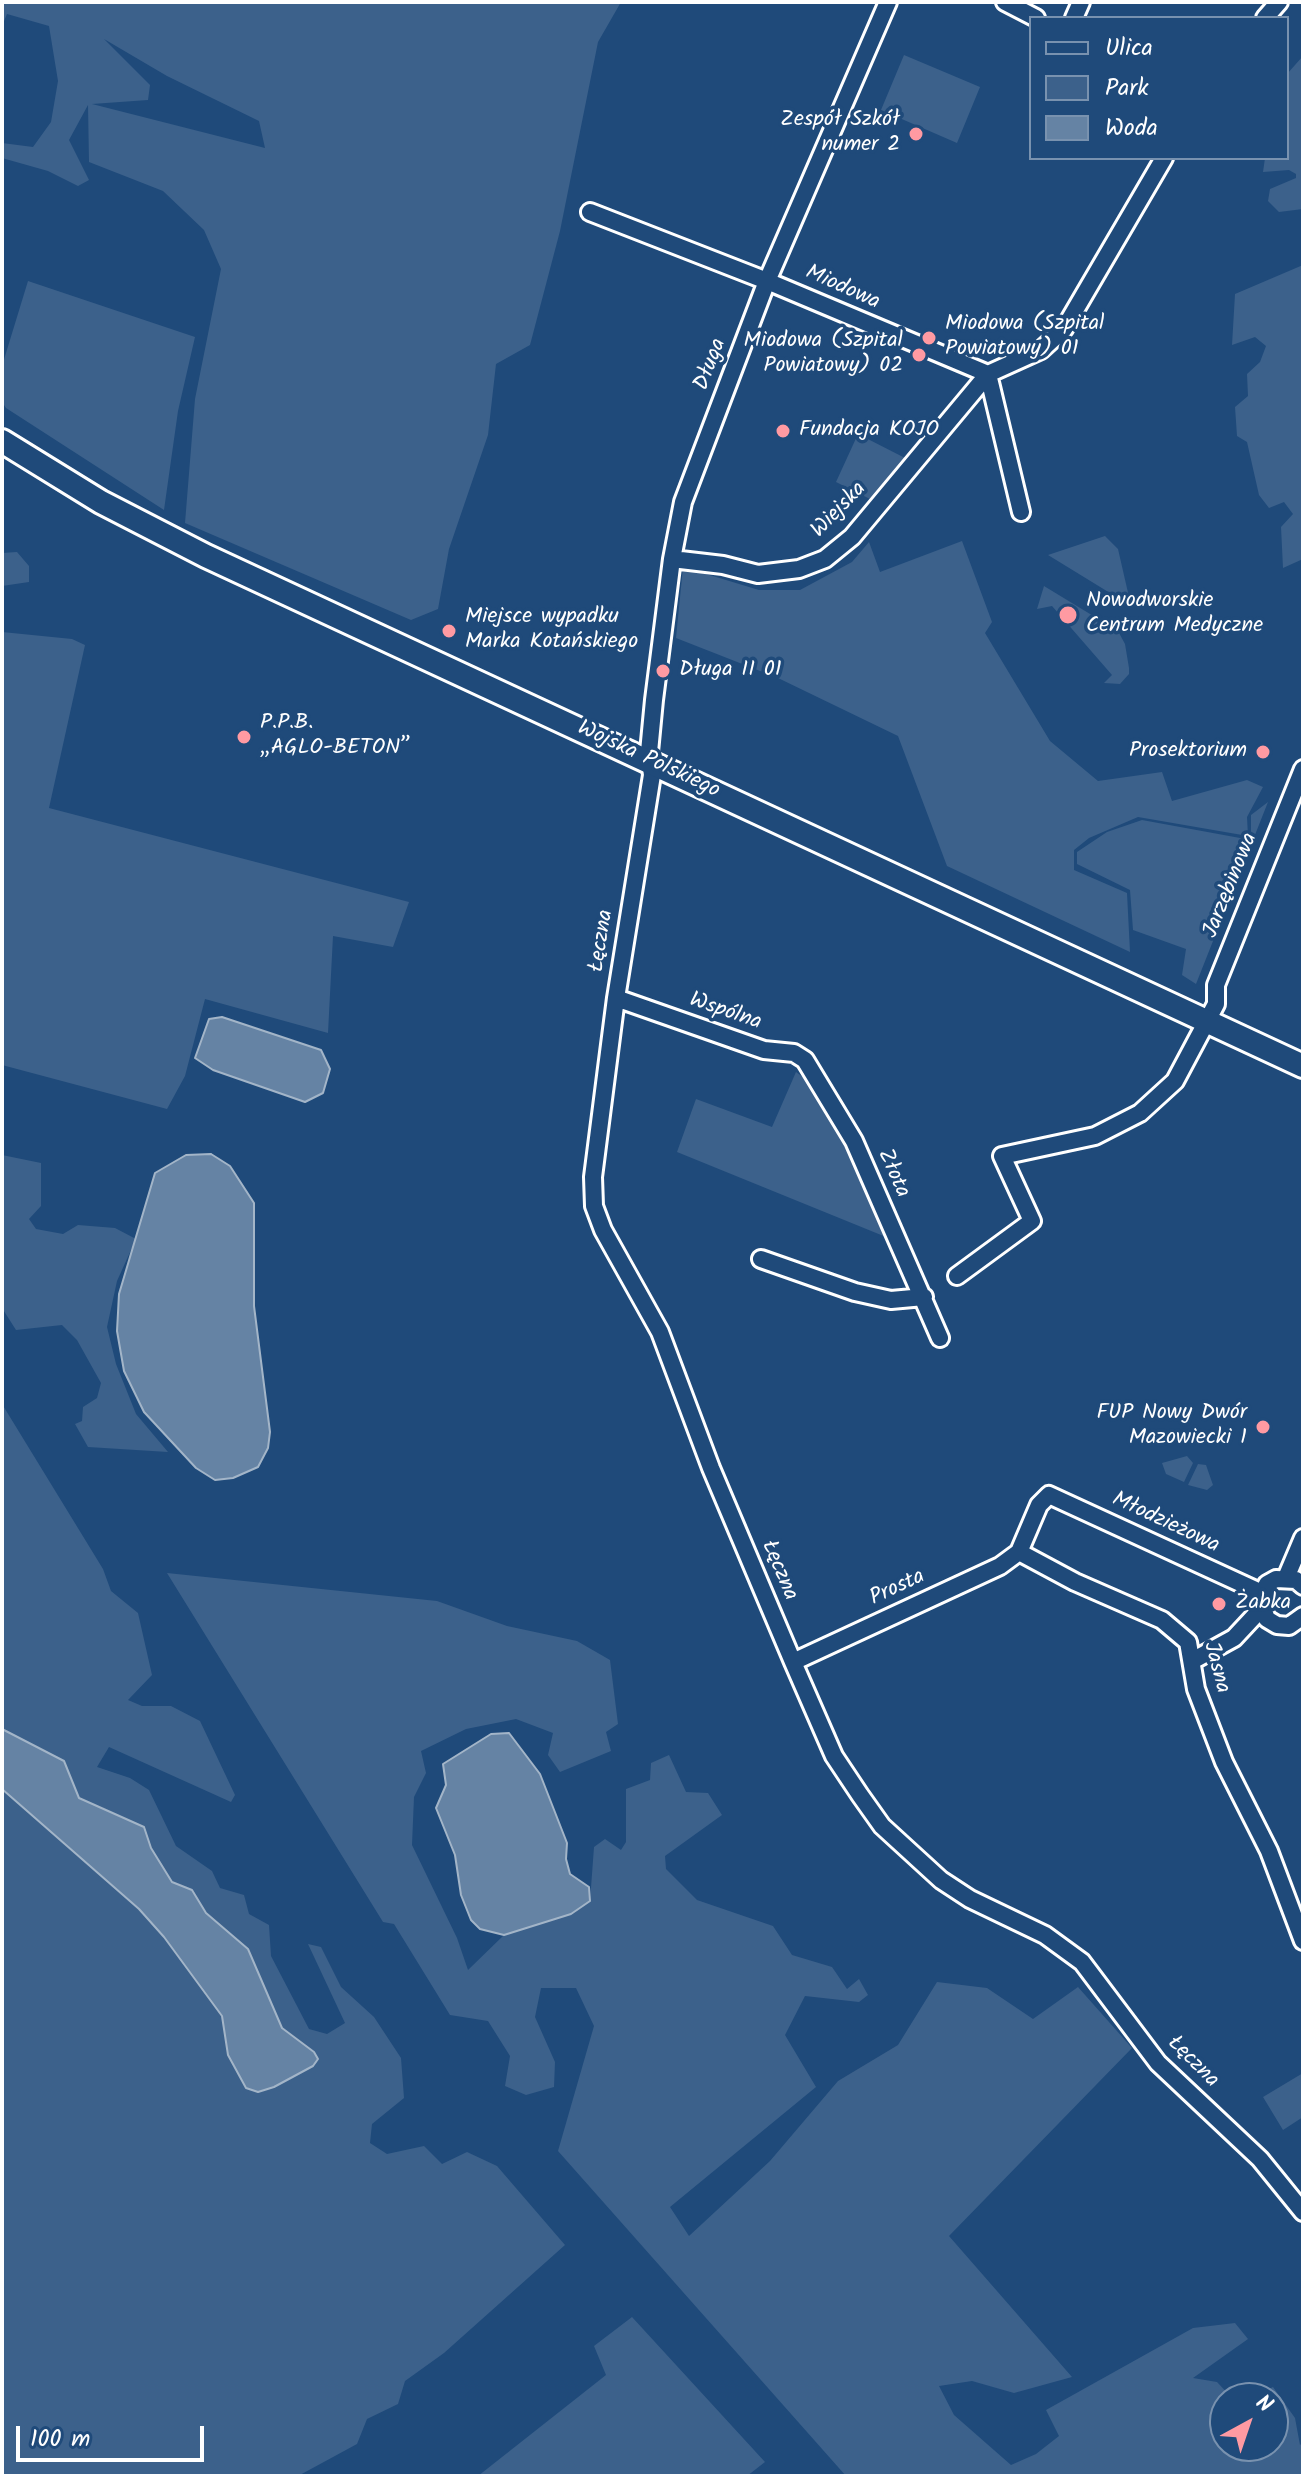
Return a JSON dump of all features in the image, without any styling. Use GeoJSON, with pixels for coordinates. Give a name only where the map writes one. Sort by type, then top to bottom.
{"type":"FeatureCollection","features":[{"type":"Feature","properties":{"kind":"main road","name":"Wojska Polskiego"},"geometry":{"type":"LineString","coordinates":[[2,441],[101,502],[206,556],[1303,1066]]}},
{"type":"Feature","properties":{"kind":"street","name":"Długa"},"geometry":{"type":"LineString","coordinates":[[650,763],[650,734],[672,559],[683,502],[767,281],[888,2]]}},
{"type":"Feature","properties":{"kind":"street"},"geometry":{"type":"LineString","coordinates":[[1005,2],[1032,16]]}},
{"type":"Feature","properties":{"kind":"street"},"geometry":{"type":"LineString","coordinates":[[1021,512],[988,374],[1041,350],[1064,329],[1163,160]]}},
{"type":"Feature","properties":{"kind":"street","name":"Miodowa"},"geometry":{"type":"LineString","coordinates":[[590,212],[767,281],[988,374]]}},
{"type":"Feature","properties":{"kind":"street","name":"Wiejska"},"geometry":{"type":"LineString","coordinates":[[672,559],[723,565],[758,574],[799,569],[825,559],[852,537],[988,374]]}},
{"type":"Feature","properties":{"kind":"street","name":"Łęczna"},"geometry":{"type":"LineString","coordinates":[[650,763],[650,786],[616,998],[593,1177],[594,1206],[603,1230],[660,1332],[711,1468],[834,1756],[882,1826],[941,1880],[970,1899],[1045,1935],[1082,1962],[1158,2063],[1260,2159],[1303,2212]]}},
{"type":"Feature","properties":{"kind":"street","name":"Jarzębinowa"},"geometry":{"type":"LineString","coordinates":[[957,1276],[1032,1221],[1002,1156],[1095,1136],[1140,1113],[1175,1081],[1216,1004],[1216,985],[1303,769]]}},
{"type":"Feature","properties":{"kind":"street","name":"Wspólna"},"geometry":{"type":"LineString","coordinates":[[616,998],[764,1050],[794,1053],[814,1072]]}},
{"type":"Feature","properties":{"kind":"street","name":"Złota"},"geometry":{"type":"LineString","coordinates":[[814,1072],[854,1141],[940,1338]]}},
{"type":"Feature","properties":{"kind":"street"},"geometry":{"type":"LineString","coordinates":[[761,1259],[855,1292],[891,1300],[924,1297]]}},
{"type":"Feature","properties":{"kind":"street","name":"Młodzieżowa"},"geometry":{"type":"LineString","coordinates":[[1019,1552],[1039,1505],[1049,1495],[1261,1601],[1267,1619],[1277,1625],[1289,1626],[1303,1616]]}},
{"type":"Feature","properties":{"kind":"street"},"geometry":{"type":"LineString","coordinates":[[1286,1578],[1303,1538]]}},
{"type":"Feature","properties":{"kind":"street","name":"Prosta"},"geometry":{"type":"LineString","coordinates":[[793,1662],[1000,1566],[1019,1552]]}},
{"type":"Feature","properties":{"kind":"street","name":"Jasna"},"geometry":{"type":"LineString","coordinates":[[1019,1552],[1075,1582],[1162,1620],[1188,1642],[1196,1689],[1213,1733],[1269,1851],[1303,1941]]}},
{"type":"Feature","properties":{"kind":"street"},"geometry":{"type":"LineString","coordinates":[[1192,1661],[1234,1638],[1276,1579],[1286,1578],[1303,1586]]}},
{"type":"Feature","properties":{"kind":"green space"},"geometry":{"type":"Polygon","coordinates":[[[2,2],[621,2],[598,42],[560,231],[530,345],[496,364],[488,435],[449,549],[438,609],[411,620],[185,523],[195,399],[221,269],[204,230],[163,191],[89,162],[88,105],[69,140],[89,180],[78,186],[48,171],[2,158],[2,143],[33,147],[51,122],[58,81],[49,26],[7,14],[2,26],[2,2]],[[104,39],[150,85],[148,100],[92,104],[265,148],[259,121],[167,76],[104,39]]]}},
{"type":"Feature","properties":{"kind":"green space"},"geometry":{"type":"Polygon","coordinates":[[[904,55],[980,87],[957,143],[881,110],[904,55]]]}},
{"type":"Feature","properties":{"kind":"green space"},"geometry":{"type":"Polygon","coordinates":[[[1303,56],[1303,209],[1279,212],[1268,201],[1270,189],[1296,178],[1296,174],[1289,170],[1263,172],[1265,160],[1289,160],[1289,72],[1303,56]]]}},
{"type":"Feature","properties":{"kind":"green space"},"geometry":{"type":"Polygon","coordinates":[[[1303,265],[1303,559],[1283,568],[1281,527],[1293,514],[1284,502],[1269,508],[1259,495],[1247,442],[1237,436],[1235,407],[1248,396],[1247,374],[1260,362],[1266,346],[1255,337],[1232,345],[1235,294],[1303,265]]]}},
{"type":"Feature","properties":{"kind":"green space"},"geometry":{"type":"Polygon","coordinates":[[[28,281],[195,337],[178,411],[164,510],[6,408],[2,402],[2,366],[28,281]]]}},
{"type":"Feature","properties":{"kind":"green space"},"geometry":{"type":"Polygon","coordinates":[[[858,434],[907,459],[874,501],[836,482],[858,434]]]}},
{"type":"Feature","properties":{"kind":"green space"},"geometry":{"type":"Polygon","coordinates":[[[1105,536],[1118,549],[1129,597],[1123,601],[1048,555],[1105,536]]]}},
{"type":"Feature","properties":{"kind":"green space"},"geometry":{"type":"Polygon","coordinates":[[[962,541],[992,622],[985,633],[1050,741],[1098,781],[1162,772],[1172,801],[1247,780],[1263,787],[1247,817],[1248,836],[1138,817],[1089,838],[1074,850],[1074,870],[1127,893],[1130,952],[947,866],[898,736],[778,678],[676,638],[683,567],[759,590],[800,590],[852,562],[869,542],[880,572],[962,541]]]}},
{"type":"Feature","properties":{"kind":"green space"},"geometry":{"type":"Polygon","coordinates":[[[17,552],[29,566],[29,582],[2,586],[2,553],[17,552]]]}},
{"type":"Feature","properties":{"kind":"green space"},"geometry":{"type":"Polygon","coordinates":[[[1044,586],[1118,631],[1125,644],[1129,668],[1129,674],[1120,684],[1104,683],[1112,675],[1052,606],[1037,609],[1044,586]]]}},
{"type":"Feature","properties":{"kind":"green space"},"geometry":{"type":"Polygon","coordinates":[[[2,632],[72,639],[85,645],[49,808],[409,902],[393,947],[333,936],[328,1033],[205,999],[185,1076],[167,1109],[2,1065],[2,632]]]}},
{"type":"Feature","properties":{"kind":"green space"},"geometry":{"type":"Polygon","coordinates":[[[1268,802],[1196,984],[1182,975],[1186,949],[1133,930],[1130,890],[1077,864],[1077,852],[1107,832],[1142,820],[1251,840],[1251,815],[1268,802]]]}},
{"type":"Feature","properties":{"kind":"green space"},"geometry":{"type":"Polygon","coordinates":[[[796,1072],[814,1085],[846,1139],[886,1237],[677,1152],[696,1099],[772,1127],[796,1072]]]}},
{"type":"Feature","properties":{"kind":"green space"},"geometry":{"type":"Polygon","coordinates":[[[2,1155],[41,1163],[41,1206],[29,1219],[36,1229],[63,1234],[78,1225],[115,1228],[136,1239],[117,1281],[107,1327],[116,1364],[136,1414],[168,1452],[88,1447],[75,1424],[82,1421],[83,1407],[97,1398],[101,1383],[77,1340],[62,1325],[16,1330],[2,1308],[2,1155]]]}},
{"type":"Feature","properties":{"kind":"green space"},"geometry":{"type":"Polygon","coordinates":[[[2,1404],[103,1569],[111,1591],[138,1613],[152,1675],[128,1700],[142,1706],[171,1706],[200,1721],[235,1795],[231,1802],[109,1747],[97,1767],[130,1778],[149,1790],[176,1846],[212,1871],[220,1888],[244,1895],[249,1914],[269,1925],[271,1956],[309,2029],[327,2034],[345,2023],[308,1944],[321,1947],[341,1987],[374,2017],[401,2058],[404,2098],[372,2124],[370,2143],[387,2154],[424,2146],[442,2164],[467,2152],[497,2166],[565,2245],[444,2353],[405,2381],[398,2404],[367,2419],[357,2444],[298,2476],[2,2476],[2,1789],[139,1909],[164,1937],[222,2016],[228,2055],[314,2052],[282,2028],[248,1949],[206,1913],[192,1890],[172,1882],[151,1848],[144,1827],[78,1798],[64,1761],[2,1729],[2,1404]]]}},
{"type":"Feature","properties":{"kind":"green space"},"geometry":{"type":"Polygon","coordinates":[[[1187,1456],[1193,1463],[1184,1482],[1166,1474],[1162,1463],[1187,1456]]]}},
{"type":"Feature","properties":{"kind":"green space"},"geometry":{"type":"Polygon","coordinates":[[[1198,1464],[1206,1465],[1213,1485],[1207,1490],[1188,1485],[1198,1464]]]}},
{"type":"Feature","properties":{"kind":"green space"},"geometry":{"type":"Polygon","coordinates":[[[167,1573],[437,1601],[507,1626],[577,1641],[610,1660],[618,1724],[606,1732],[611,1751],[560,1772],[548,1755],[553,1733],[516,1719],[466,1729],[421,1751],[426,1773],[414,1797],[412,1845],[457,1938],[468,1970],[504,1935],[571,1914],[590,1901],[594,1847],[605,1839],[621,1850],[626,1842],[626,1789],[650,1780],[651,1763],[669,1755],[686,1792],[708,1793],[722,1815],[665,1856],[666,1869],[697,1900],[773,1926],[792,1955],[832,1967],[847,1989],[859,1979],[868,1995],[859,2002],[805,1996],[785,2035],[816,2087],[670,2207],[689,2236],[770,2161],[838,2081],[898,2045],[937,1982],[987,1988],[1033,2019],[1078,1987],[1132,2048],[949,2236],[1072,2377],[1014,2393],[972,2381],[939,2386],[954,2415],[1011,2465],[1036,2454],[1059,2436],[1046,2410],[1193,2328],[1235,2323],[1248,2339],[1193,2378],[1217,2382],[1209,2382],[1209,2462],[1289,2462],[1289,2410],[1295,2418],[1300,2445],[1303,2442],[1303,2476],[846,2476],[558,2151],[594,2026],[576,1988],[541,1988],[535,2017],[555,2062],[554,2087],[526,2095],[505,2086],[510,2056],[488,2021],[450,2015],[394,1924],[383,1922],[167,1573]]]}},
{"type":"Feature","properties":{"kind":"green space"},"geometry":{"type":"Polygon","coordinates":[[[1303,2073],[1303,2117],[1283,2130],[1263,2097],[1303,2073]]]}},
{"type":"Feature","properties":{"kind":"green space"},"geometry":{"type":"Polygon","coordinates":[[[632,2317],[765,2462],[747,2476],[478,2476],[606,2375],[594,2346],[632,2317]]]}},
{"type":"Feature","properties":{"kind":"water"},"geometry":{"type":"Polygon","coordinates":[[[222,1017],[321,1050],[330,1069],[323,1093],[305,1102],[213,1070],[195,1058],[209,1019],[222,1017]]]}},
{"type":"Feature","properties":{"kind":"water"},"geometry":{"type":"Polygon","coordinates":[[[211,1154],[230,1166],[254,1203],[254,1306],[270,1432],[268,1448],[258,1467],[233,1478],[215,1480],[196,1468],[144,1412],[124,1371],[117,1331],[119,1294],[155,1173],[186,1155],[211,1154]]]}},
{"type":"Feature","properties":{"kind":"water"},"geometry":{"type":"Polygon","coordinates":[[[2,1729],[64,1761],[79,1798],[144,1827],[151,1848],[172,1882],[192,1890],[206,1913],[248,1949],[282,2028],[314,2052],[318,2059],[313,2066],[274,2087],[258,2092],[246,2088],[228,2055],[222,2016],[164,1937],[139,1909],[2,1789],[2,1729]]]}},
{"type":"Feature","properties":{"kind":"water"},"geometry":{"type":"Polygon","coordinates":[[[509,1733],[540,1774],[567,1843],[566,1859],[570,1874],[589,1887],[590,1901],[571,1914],[504,1935],[480,1929],[471,1920],[461,1895],[455,1855],[436,1808],[446,1785],[443,1764],[491,1734],[509,1733]]]}},
{"type":"Feature","properties":{"kind":"place","name":"Zespół Szkół numer 2"},"geometry":{"type":"Point","coordinates":[916,134]}},
{"type":"Feature","properties":{"kind":"place","name":"Miodowa (Szpital Powiatowy) 01"},"geometry":{"type":"Point","coordinates":[929,338]}},
{"type":"Feature","properties":{"kind":"place","name":"Miodowa (Szpital Powiatowy) 02"},"geometry":{"type":"Point","coordinates":[919,355]}},
{"type":"Feature","properties":{"kind":"place","name":"Fundacja KOJO"},"geometry":{"type":"Point","coordinates":[783,431]}},
{"type":"Feature","properties":{"kind":"place","name":"Nowodworskie Centrum Medyczne"},"geometry":{"type":"Point","coordinates":[1068,615]}},
{"type":"Feature","properties":{"kind":"place","name":"Miejsce wypadku Marka Kotańskiego"},"geometry":{"type":"Point","coordinates":[449,631]}},
{"type":"Feature","properties":{"kind":"place","name":"Długa II 01"},"geometry":{"type":"Point","coordinates":[663,671]}},
{"type":"Feature","properties":{"kind":"place","name":"P.P.B. „AGLO-BETON”"},"geometry":{"type":"Point","coordinates":[244,737]}},
{"type":"Feature","properties":{"kind":"place","name":"Prosektorium"},"geometry":{"type":"Point","coordinates":[1263,752]}},
{"type":"Feature","properties":{"kind":"place","name":"FUP Nowy Dwór Mazowiecki 1"},"geometry":{"type":"Point","coordinates":[1263,1427]}},
{"type":"Feature","properties":{"kind":"place","name":"Żabka"},"geometry":{"type":"Point","coordinates":[1219,1604]}}]}
